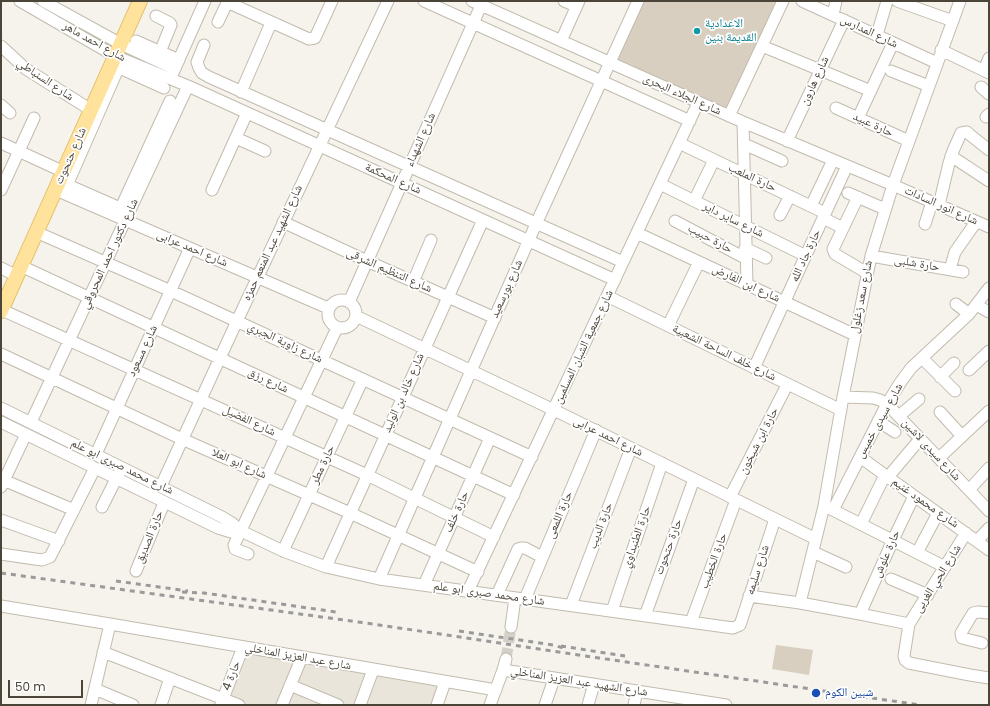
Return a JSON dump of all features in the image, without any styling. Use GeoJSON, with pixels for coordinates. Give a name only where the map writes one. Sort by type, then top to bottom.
{"type":"FeatureCollection","features":[{"type":"Feature","properties":{"kind":"main road","name":"شارع حتحوت"},"geometry":{"type":"LineString","coordinates":[[1,310],[36,232],[62,181],[91,110],[139,1]]}},
{"type":"Feature","properties":{"kind":"street","name":"شارع احمد ماهر"},"geometry":{"type":"LineString","coordinates":[[20,1],[118,50],[177,64]]}},
{"type":"Feature","properties":{"kind":"street","name":"شارع احمد ماهر"},"geometry":{"type":"LineString","coordinates":[[43,1],[167,83]]}},
{"type":"Feature","properties":{"kind":"street"},"geometry":{"type":"LineString","coordinates":[[62,181],[118,69],[167,83],[205,1]]}},
{"type":"Feature","properties":{"kind":"street"},"geometry":{"type":"LineString","coordinates":[[218,22],[227,1],[306,38],[315,38],[332,1]]}},
{"type":"Feature","properties":{"kind":"street","name":"شارع الشهيد عبد المنعم حمزه"},"geometry":{"type":"LineString","coordinates":[[161,486],[257,277],[388,1]]}},
{"type":"Feature","properties":{"kind":"street","name":"شارع الجلاء البحرى"},"geometry":{"type":"LineString","coordinates":[[424,1],[690,121]]}},
{"type":"Feature","properties":{"kind":"street"},"geometry":{"type":"LineString","coordinates":[[561,41],[578,4],[564,1]]}},
{"type":"Feature","properties":{"kind":"street","name":"شارع بورسعيد"},"geometry":{"type":"LineString","coordinates":[[379,579],[536,224],[638,1]]}},
{"type":"Feature","properties":{"kind":"street"},"geometry":{"type":"LineString","coordinates":[[729,116],[783,1]]}},
{"type":"Feature","properties":{"kind":"street"},"geometry":{"type":"LineString","coordinates":[[833,15],[836,1]]}},
{"type":"Feature","properties":{"kind":"street"},"geometry":{"type":"LineString","coordinates":[[877,35],[887,1]]}},
{"type":"Feature","properties":{"kind":"street"},"geometry":{"type":"LineString","coordinates":[[897,1],[953,21]]}},
{"type":"Feature","properties":{"kind":"street","name":"شارع سعد زغلول"},"geometry":{"type":"LineString","coordinates":[[800,603],[816,539],[829,508],[843,397],[870,256],[893,185],[960,1]]}},
{"type":"Feature","properties":{"kind":"street","name":"شارع الجلاء البحرى"},"geometry":{"type":"LineString","coordinates":[[479,2],[561,41],[729,116],[893,185]]}},
{"type":"Feature","properties":{"kind":"street","name":"شارع الشهداء"},"geometry":{"type":"LineString","coordinates":[[349,302],[473,23],[479,2]]}},
{"type":"Feature","properties":{"kind":"street","name":"شارع المدارس"},"geometry":{"type":"LineString","coordinates":[[804,2],[937,63]]}},
{"type":"Feature","properties":{"kind":"street"},"geometry":{"type":"LineString","coordinates":[[156,16],[170,22],[171,25],[160,52]]}},
{"type":"Feature","properties":{"kind":"street","name":"شارع هارون"},"geometry":{"type":"LineString","coordinates":[[787,141],[844,20]]}},
{"type":"Feature","properties":{"kind":"street"},"geometry":{"type":"LineString","coordinates":[[241,92],[272,23]]}},
{"type":"Feature","properties":{"kind":"street"},"geometry":{"type":"LineString","coordinates":[[136,41],[160,52],[177,64]]}},
{"type":"Feature","properties":{"kind":"street"},"geometry":{"type":"LineString","coordinates":[[858,118],[893,43]]}},
{"type":"Feature","properties":{"kind":"street"},"geometry":{"type":"LineString","coordinates":[[204,45],[197,62],[202,73],[327,131],[623,262]]}},
{"type":"Feature","properties":{"kind":"street","name":"شارع السنباطي"},"geometry":{"type":"LineString","coordinates":[[1,46],[26,69],[91,110]]}},
{"type":"Feature","properties":{"kind":"street"},"geometry":{"type":"LineString","coordinates":[[762,46],[871,91]]}},
{"type":"Feature","properties":{"kind":"street"},"geometry":{"type":"LineString","coordinates":[[942,50],[988,64]]}},
{"type":"Feature","properties":{"kind":"street"},"geometry":{"type":"LineString","coordinates":[[891,71],[929,86]]}},
{"type":"Feature","properties":{"kind":"street","name":"شارع المحكمة"},"geometry":{"type":"LineString","coordinates":[[167,83],[188,86],[615,280]]}},
{"type":"Feature","properties":{"kind":"street","name":"شارع دكتور احمد المحروقي"},"geometry":{"type":"LineString","coordinates":[[31,422],[106,262],[121,215],[188,86]]}},
{"type":"Feature","properties":{"kind":"street"},"geometry":{"type":"LineString","coordinates":[[121,215],[170,102]]}},
{"type":"Feature","properties":{"kind":"street","name":"شارع جمعية الشبان المسلمين"},"geometry":{"type":"LineString","coordinates":[[468,591],[698,102]]}},
{"type":"Feature","properties":{"kind":"street"},"geometry":{"type":"LineString","coordinates":[[1,105],[10,113]]}},
{"type":"Feature","properties":{"kind":"street","name":"حارة عبيد"},"geometry":{"type":"LineString","coordinates":[[836,108],[909,141]]}},
{"type":"Feature","properties":{"kind":"street"},"geometry":{"type":"LineString","coordinates":[[212,190],[248,113]]}},
{"type":"Feature","properties":{"kind":"street"},"geometry":{"type":"LineString","coordinates":[[1,190],[34,118]]}},
{"type":"Feature","properties":{"kind":"street"},"geometry":{"type":"LineString","coordinates":[[744,122],[745,253],[747,284]]}},
{"type":"Feature","properties":{"kind":"street"},"geometry":{"type":"LineString","coordinates":[[926,224],[960,136],[964,132],[969,134],[989,150]]}},
{"type":"Feature","properties":{"kind":"street"},"geometry":{"type":"LineString","coordinates":[[236,138],[265,151]]}},
{"type":"Feature","properties":{"kind":"street","name":"شارع احمد عرابى"},"geometry":{"type":"LineString","coordinates":[[1,143],[19,151],[62,181],[121,215],[190,248],[328,308]]}},
{"type":"Feature","properties":{"kind":"street","name":"حارة الملعب"},"geometry":{"type":"LineString","coordinates":[[679,143],[811,206],[843,228]]}},
{"type":"Feature","properties":{"kind":"street"},"geometry":{"type":"LineString","coordinates":[[744,144],[782,161]]}},
{"type":"Feature","properties":{"kind":"street"},"geometry":{"type":"LineString","coordinates":[[951,156],[989,181]]}},
{"type":"Feature","properties":{"kind":"street"},"geometry":{"type":"LineString","coordinates":[[694,201],[714,160]]}},
{"type":"Feature","properties":{"kind":"street"},"geometry":{"type":"LineString","coordinates":[[811,206],[833,160]]}},
{"type":"Feature","properties":{"kind":"street","name":"حارة جاد الله"},"geometry":{"type":"LineString","coordinates":[[754,368],[847,166]]}},
{"type":"Feature","properties":{"kind":"street","name":"شارع ساير داير"},"geometry":{"type":"LineString","coordinates":[[660,184],[806,256]]}},
{"type":"Feature","properties":{"kind":"street","name":"شارع انور السادات"},"geometry":{"type":"LineString","coordinates":[[893,185],[989,227]]}},
{"type":"Feature","properties":{"kind":"street"},"geometry":{"type":"LineString","coordinates":[[867,273],[834,253],[833,248],[843,228],[853,195],[885,209]]}},
{"type":"Feature","properties":{"kind":"street"},"geometry":{"type":"LineString","coordinates":[[780,215],[790,196]]}},
{"type":"Feature","properties":{"kind":"street","name":"شارع خالد بن الوليد"},"geometry":{"type":"LineString","coordinates":[[326,566],[483,220]]}},
{"type":"Feature","properties":{"kind":"street","name":"حارة حبيب"},"geometry":{"type":"LineString","coordinates":[[675,221],[745,253],[766,258]]}},
{"type":"Feature","properties":{"kind":"street","name":"شارع التنظيم الشرقى"},"geometry":{"type":"LineString","coordinates":[[283,222],[495,318]]}},
{"type":"Feature","properties":{"kind":"street"},"geometry":{"type":"LineString","coordinates":[[950,270],[955,252],[976,222]]}},
{"type":"Feature","properties":{"kind":"street","name":"شارع زاوية الجبري"},"geometry":{"type":"LineString","coordinates":[[36,232],[171,291],[532,457]]}},
{"type":"Feature","properties":{"kind":"street","name":"شارع ابن الفارض"},"geometry":{"type":"LineString","coordinates":[[637,233],[855,335]]}},
{"type":"Feature","properties":{"kind":"street"},"geometry":{"type":"LineString","coordinates":[[413,282],[431,240]]}},
{"type":"Feature","properties":{"kind":"street","name":"شارع مسعود"},"geometry":{"type":"LineString","coordinates":[[96,454],[190,248]]}},
{"type":"Feature","properties":{"kind":"street","name":"حارة شلبى"},"geometry":{"type":"LineString","coordinates":[[870,256],[963,272]]}},
{"type":"Feature","properties":{"kind":"street"},"geometry":{"type":"LineString","coordinates":[[668,326],[699,262]]}},
{"type":"Feature","properties":{"kind":"street","name":"شارع رزق"},"geometry":{"type":"LineString","coordinates":[[1,268],[19,271],[89,298],[514,495]]}},
{"type":"Feature","properties":{"kind":"street","name":"شارع سيدى خميس"},"geometry":{"type":"LineString","coordinates":[[829,508],[860,458],[887,404],[900,383],[911,368],[969,314],[989,288]]}},
{"type":"Feature","properties":{"kind":"street","name":"شارع خلف الساحة الشعبية"},"geometry":{"type":"LineString","coordinates":[[607,296],[841,410]]}},
{"type":"Feature","properties":{"kind":"street"},"geometry":{"type":"LineString","coordinates":[[344,300],[349,302],[355,308],[356,316],[352,324],[341,329],[333,326],[328,318],[328,308],[335,301],[344,300]]}},
{"type":"Feature","properties":{"kind":"street"},"geometry":{"type":"LineString","coordinates":[[956,304],[969,314]]}},
{"type":"Feature","properties":{"kind":"street"},"geometry":{"type":"LineString","coordinates":[[976,305],[989,312]]}},
{"type":"Feature","properties":{"kind":"street","name":"شارع الفضيل"},"geometry":{"type":"LineString","coordinates":[[1,310],[367,475],[494,537]]}},
{"type":"Feature","properties":{"kind":"street","name":"شارع احمد عرابى"},"geometry":{"type":"LineString","coordinates":[[356,316],[596,430],[816,539]]}},
{"type":"Feature","properties":{"kind":"street"},"geometry":{"type":"LineString","coordinates":[[248,554],[234,548],[266,476],[337,328]]}},
{"type":"Feature","properties":{"kind":"street"},"geometry":{"type":"LineString","coordinates":[[969,370],[989,351]]}},
{"type":"Feature","properties":{"kind":"street","name":"شارع ابو العلا"},"geometry":{"type":"LineString","coordinates":[[1,354],[182,439],[350,513],[438,555],[478,572]]}},
{"type":"Feature","properties":{"kind":"street"},"geometry":{"type":"LineString","coordinates":[[922,358],[955,391]]}},
{"type":"Feature","properties":{"kind":"street"},"geometry":{"type":"LineString","coordinates":[[940,377],[954,363]]}},
{"type":"Feature","properties":{"kind":"street","name":"حارة مطر"},"geometry":{"type":"LineString","coordinates":[[283,551],[363,379]]}},
{"type":"Feature","properties":{"kind":"street","name":"حارة ابن شيخون"},"geometry":{"type":"LineString","coordinates":[[733,498],[787,385]]}},
{"type":"Feature","properties":{"kind":"street","name":"شارع سيدى لاشين"},"geometry":{"type":"LineString","coordinates":[[843,397],[873,398],[887,404],[989,511]]}},
{"type":"Feature","properties":{"kind":"street"},"geometry":{"type":"LineString","coordinates":[[899,416],[919,399]]}},
{"type":"Feature","properties":{"kind":"street","name":"شارع محمد صبرى ابو علم"},"geometry":{"type":"LineString","coordinates":[[1,408],[222,517],[241,531],[283,551],[326,566],[379,579],[734,628],[740,625],[741,621]]}},
{"type":"Feature","properties":{"kind":"street"},"geometry":{"type":"LineString","coordinates":[[938,458],[989,411]]}},
{"type":"Feature","properties":{"kind":"street"},"geometry":{"type":"LineString","coordinates":[[940,412],[962,436]]}},
{"type":"Feature","properties":{"kind":"street"},"geometry":{"type":"LineString","coordinates":[[878,421],[895,432]]}},
{"type":"Feature","properties":{"kind":"street","name":"شارع محمد صبرى ابو علم"},"geometry":{"type":"LineString","coordinates":[[1,422],[218,528],[230,532],[241,531]]}},
{"type":"Feature","properties":{"kind":"street","name":"حارة اللمعى"},"geometry":{"type":"LineString","coordinates":[[511,627],[520,598],[542,557],[596,430]]}},
{"type":"Feature","properties":{"kind":"street"},"geometry":{"type":"LineString","coordinates":[[26,434],[2,482],[74,510]]}},
{"type":"Feature","properties":{"kind":"street","name":"حارة خلف"},"geometry":{"type":"LineString","coordinates":[[424,585],[490,438]]}},
{"type":"Feature","properties":{"kind":"street"},"geometry":{"type":"LineString","coordinates":[[861,524],[887,476],[920,439]]}},
{"type":"Feature","properties":{"kind":"street","name":"حارة الديب"},"geometry":{"type":"LineString","coordinates":[[571,605],[631,448]]}},
{"type":"Feature","properties":{"kind":"street","name":"شارع محمود غنيم"},"geometry":{"type":"LineString","coordinates":[[860,458],[989,550]]}},
{"type":"Feature","properties":{"kind":"street","name":"حارة الطنبداوي"},"geometry":{"type":"LineString","coordinates":[[612,611],[662,463]]}},
{"type":"Feature","properties":{"kind":"street"},"geometry":{"type":"LineString","coordinates":[[102,507],[122,467]]}},
{"type":"Feature","properties":{"kind":"street"},"geometry":{"type":"LineString","coordinates":[[1,554],[42,560],[48,559],[52,555],[95,468]]}},
{"type":"Feature","properties":{"kind":"street"},"geometry":{"type":"LineString","coordinates":[[969,490],[989,468]]}},
{"type":"Feature","properties":{"kind":"street","name":"حارة حتحوت"},"geometry":{"type":"LineString","coordinates":[[645,616],[694,479]]}},
{"type":"Feature","properties":{"kind":"street","name":"حارة علوش"},"geometry":{"type":"LineString","coordinates":[[860,614],[914,496]]}},
{"type":"Feature","properties":{"kind":"street","name":"حارة الخطيب"},"geometry":{"type":"LineString","coordinates":[[691,622],[733,498]]}},
{"type":"Feature","properties":{"kind":"street","name":"حارة الصديق"},"geometry":{"type":"LineString","coordinates":[[136,571],[164,502]]}},
{"type":"Feature","properties":{"kind":"street"},"geometry":{"type":"LineString","coordinates":[[829,508],[945,567]]}},
{"type":"Feature","properties":{"kind":"street"},"geometry":{"type":"LineString","coordinates":[[917,553],[938,513]]}},
{"type":"Feature","properties":{"kind":"street","name":"شارع سليمه"},"geometry":{"type":"LineString","coordinates":[[741,621],[775,519]]}},
{"type":"Feature","properties":{"kind":"street"},"geometry":{"type":"LineString","coordinates":[[1,520],[59,541]]}},
{"type":"Feature","properties":{"kind":"street"},"geometry":{"type":"LineString","coordinates":[[977,541],[989,528]]}},
{"type":"Feature","properties":{"kind":"street","name":"شارع الحي الغربى"},"geometry":{"type":"LineString","coordinates":[[909,624],[966,533]]}},
{"type":"Feature","properties":{"kind":"street"},"geometry":{"type":"LineString","coordinates":[[496,595],[519,548],[525,548],[542,557]]}},
{"type":"Feature","properties":{"kind":"street"},"geometry":{"type":"LineString","coordinates":[[813,552],[846,567]]}},
{"type":"Feature","properties":{"kind":"street"},"geometry":{"type":"LineString","coordinates":[[891,579],[928,594]]}},
{"type":"Feature","properties":{"kind":"street"},"geometry":{"type":"LineString","coordinates":[[749,596],[800,603],[909,624],[904,656],[906,661],[963,674],[989,678]]}},
{"type":"Feature","properties":{"kind":"street","name":"شارع عبد العزيز المناخلي"},"geometry":{"type":"LineString","coordinates":[[1,606],[109,629],[243,647],[496,690]]}},
{"type":"Feature","properties":{"kind":"street"},"geometry":{"type":"LineString","coordinates":[[982,643],[962,638],[961,633],[973,613],[989,612]]}},
{"type":"Feature","properties":{"kind":"street"},"geometry":{"type":"LineString","coordinates":[[91,705],[109,629]]}},
{"type":"Feature","properties":{"kind":"street","name":"حارة 4"},"geometry":{"type":"LineString","coordinates":[[222,702],[243,647]]}},
{"type":"Feature","properties":{"kind":"street"},"geometry":{"type":"LineString","coordinates":[[103,652],[170,678],[222,702],[240,705]]}},
{"type":"Feature","properties":{"kind":"street"},"geometry":{"type":"LineString","coordinates":[[282,705],[302,657]]}},
{"type":"Feature","properties":{"kind":"street"},"geometry":{"type":"LineString","coordinates":[[490,705],[506,659]]}},
{"type":"Feature","properties":{"kind":"street"},"geometry":{"type":"LineString","coordinates":[[360,705],[374,670]]}},
{"type":"Feature","properties":{"kind":"street","name":"شارع الشهيد عبد العزيز المناخلي"},"geometry":{"type":"LineString","coordinates":[[503,670],[637,691],[674,701],[726,705]]}},
{"type":"Feature","properties":{"kind":"street"},"geometry":{"type":"LineString","coordinates":[[161,705],[170,678]]}},
{"type":"Feature","properties":{"kind":"street"},"geometry":{"type":"LineString","coordinates":[[545,705],[554,679]]}},
{"type":"Feature","properties":{"kind":"street"},"geometry":{"type":"LineString","coordinates":[[437,705],[445,682]]}},
{"type":"Feature","properties":{"kind":"street"},"geometry":{"type":"LineString","coordinates":[[588,705],[594,684]]}},
{"type":"Feature","properties":{"kind":"street"},"geometry":{"type":"LineString","coordinates":[[290,685],[322,702],[338,705]]}},
{"type":"Feature","properties":{"kind":"street"},"geometry":{"type":"LineString","coordinates":[[95,689],[133,705]]}},
{"type":"Feature","properties":{"kind":"street"},"geometry":{"type":"LineString","coordinates":[[634,705],[637,691]]}},
{"type":"Feature","properties":{"kind":"shaded area"},"geometry":{"type":"Polygon","coordinates":[[[245,650],[441,685],[434,705],[224,705],[245,650]]]}},
{"type":"Feature","properties":{"kind":"building","name":"الاعدادية القديمة بنين"},"geometry":{"type":"Polygon","coordinates":[[[641,1],[780,1],[728,113],[614,62],[641,1]]]}},
{"type":"Feature","properties":{"kind":"building"},"geometry":{"type":"Polygon","coordinates":[[[776,645],[813,650],[809,675],[772,669],[776,645]]]}},
{"type":"Feature","properties":{"kind":"tunnel"},"geometry":{"type":"LineString","coordinates":[[506,659],[511,627]]}},
{"type":"Feature","properties":{"kind":"railway"},"geometry":{"type":"LineString","coordinates":[[1,573],[373,624],[920,705]]}},
{"type":"Feature","properties":{"kind":"railway"},"geometry":{"type":"LineString","coordinates":[[116,581],[188,591]]}},
{"type":"Feature","properties":{"kind":"railway"},"geometry":{"type":"LineString","coordinates":[[182,592],[204,593],[336,612]]}},
{"type":"Feature","properties":{"kind":"railway"},"geometry":{"type":"LineString","coordinates":[[459,631],[553,645],[567,649]]}},
{"type":"Feature","properties":{"kind":"railway"},"geometry":{"type":"LineString","coordinates":[[561,646],[625,656]]}},
{"type":"Feature","properties":{"kind":"place","name":"الاعدادية القديمة بنين"},"geometry":{"type":"Point","coordinates":[697,31]}},
{"type":"Feature","properties":{"kind":"place","name":"شبين الكوم"},"geometry":{"type":"Point","coordinates":[816,693]}}]}
